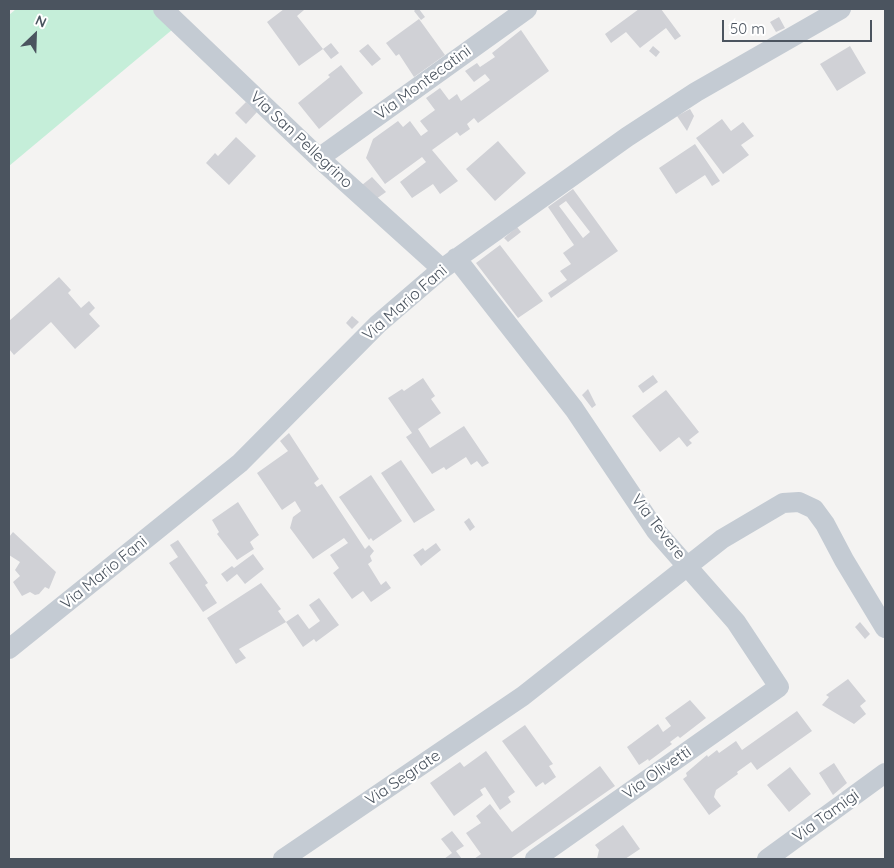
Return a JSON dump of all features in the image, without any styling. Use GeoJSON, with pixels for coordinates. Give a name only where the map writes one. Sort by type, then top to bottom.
{"type":"FeatureCollection","features":[{"type":"Feature","properties":{"kind":"street","name":"Via San Pellegrino"},"geometry":{"type":"LineString","coordinates":[[163,9],[319,158],[449,264]]}},
{"type":"Feature","properties":{"kind":"street","name":"Via Montecatini"},"geometry":{"type":"LineString","coordinates":[[319,158],[527,9]]}},
{"type":"Feature","properties":{"kind":"street","name":"Via Mario Fani"},"geometry":{"type":"LineString","coordinates":[[9,649],[240,463],[378,324],[449,264],[627,137],[688,97],[841,9]]}},
{"type":"Feature","properties":{"kind":"street","name":"Via Tevere"},"geometry":{"type":"LineString","coordinates":[[449,264],[574,409],[656,531],[689,567],[722,539],[758,516],[783,502],[799,502],[814,509],[825,524],[844,560],[885,628]]}},
{"type":"Feature","properties":{"kind":"street","name":"Via Olivetti"},"geometry":{"type":"LineString","coordinates":[[535,859],[780,687],[736,622],[689,567]]}},
{"type":"Feature","properties":{"kind":"street","name":"Via Segrate"},"geometry":{"type":"LineString","coordinates":[[283,859],[523,696],[689,567]]}},
{"type":"Feature","properties":{"kind":"street","name":"Via Tamigi"},"geometry":{"type":"LineString","coordinates":[[767,859],[885,773]]}},
{"type":"Feature","properties":{"kind":"green space"},"geometry":{"type":"Polygon","coordinates":[[[16,9],[153,9],[173,29],[9,166],[9,15],[16,9]]]}},
{"type":"Feature","properties":{"kind":"building"},"geometry":{"type":"Polygon","coordinates":[[[284,9],[304,10],[297,16],[323,49],[299,66],[267,22],[284,9]]]}},
{"type":"Feature","properties":{"kind":"building"},"geometry":{"type":"Polygon","coordinates":[[[419,9],[425,17],[421,20],[414,11],[419,9]]]}},
{"type":"Feature","properties":{"kind":"building"},"geometry":{"type":"Polygon","coordinates":[[[639,9],[661,9],[681,36],[675,40],[666,28],[640,48],[626,32],[611,43],[605,34],[639,9]]]}},
{"type":"Feature","properties":{"kind":"building"},"geometry":{"type":"Polygon","coordinates":[[[779,17],[785,28],[776,32],[770,22],[779,17]]]}},
{"type":"Feature","properties":{"kind":"building"},"geometry":{"type":"Polygon","coordinates":[[[419,19],[445,55],[414,77],[399,54],[396,56],[386,43],[419,19]]]}},
{"type":"Feature","properties":{"kind":"building"},"geometry":{"type":"Polygon","coordinates":[[[521,30],[549,71],[478,123],[474,118],[467,124],[470,129],[460,136],[457,132],[432,150],[458,181],[440,194],[433,184],[412,198],[400,182],[426,162],[422,157],[385,184],[366,158],[373,139],[398,121],[403,127],[410,121],[421,136],[428,131],[420,121],[435,110],[426,98],[440,88],[449,100],[457,94],[461,101],[490,80],[485,74],[474,82],[465,71],[477,63],[480,67],[495,57],[492,53],[521,30]]]}},
{"type":"Feature","properties":{"kind":"building"},"geometry":{"type":"Polygon","coordinates":[[[331,43],[339,53],[331,59],[323,49],[331,43]]]}},
{"type":"Feature","properties":{"kind":"building"},"geometry":{"type":"Polygon","coordinates":[[[368,44],[381,59],[372,66],[359,51],[368,44]]]}},
{"type":"Feature","properties":{"kind":"building"},"geometry":{"type":"Polygon","coordinates":[[[653,46],[660,52],[656,57],[649,51],[653,46]]]}},
{"type":"Feature","properties":{"kind":"building"},"geometry":{"type":"Polygon","coordinates":[[[850,46],[866,73],[837,91],[820,64],[850,46]]]}},
{"type":"Feature","properties":{"kind":"building"},"geometry":{"type":"Polygon","coordinates":[[[341,65],[363,93],[319,129],[298,103],[330,77],[328,75],[341,65]]]}},
{"type":"Feature","properties":{"kind":"building"},"geometry":{"type":"Polygon","coordinates":[[[246,102],[257,112],[246,124],[235,113],[246,102]]]}},
{"type":"Feature","properties":{"kind":"building"},"geometry":{"type":"Polygon","coordinates":[[[690,109],[694,116],[687,131],[677,116],[690,109]]]}},
{"type":"Feature","properties":{"kind":"building"},"geometry":{"type":"Polygon","coordinates":[[[722,119],[731,131],[743,122],[754,136],[741,145],[749,155],[723,174],[696,138],[722,119]]]}},
{"type":"Feature","properties":{"kind":"building"},"geometry":{"type":"Polygon","coordinates":[[[236,137],[256,156],[229,185],[206,163],[215,153],[218,156],[236,137]]]}},
{"type":"Feature","properties":{"kind":"building"},"geometry":{"type":"Polygon","coordinates":[[[498,141],[526,173],[495,201],[466,169],[498,141]]]}},
{"type":"Feature","properties":{"kind":"building"},"geometry":{"type":"Polygon","coordinates":[[[695,144],[720,181],[712,186],[705,175],[676,194],[659,168],[695,144]]]}},
{"type":"Feature","properties":{"kind":"building"},"geometry":{"type":"Polygon","coordinates":[[[372,177],[386,192],[376,199],[362,185],[372,177]]]}},
{"type":"Feature","properties":{"kind":"building"},"geometry":{"type":"Polygon","coordinates":[[[573,189],[618,251],[551,298],[548,293],[567,280],[560,271],[571,264],[563,253],[574,245],[548,207],[573,189]],[[566,201],[559,206],[583,238],[590,232],[566,201]]]}},
{"type":"Feature","properties":{"kind":"building"},"geometry":{"type":"Polygon","coordinates":[[[517,227],[521,232],[508,242],[504,238],[517,227]]]}},
{"type":"Feature","properties":{"kind":"building"},"geometry":{"type":"Polygon","coordinates":[[[500,245],[543,301],[518,318],[476,263],[500,245]]]}},
{"type":"Feature","properties":{"kind":"building"},"geometry":{"type":"Polygon","coordinates":[[[59,277],[71,290],[68,293],[81,308],[89,301],[95,308],[89,314],[100,326],[75,349],[51,322],[14,355],[9,349],[9,321],[59,277]]]}},
{"type":"Feature","properties":{"kind":"building"},"geometry":{"type":"Polygon","coordinates":[[[352,316],[359,322],[352,329],[346,323],[352,316]]]}},
{"type":"Feature","properties":{"kind":"building"},"geometry":{"type":"Polygon","coordinates":[[[653,375],[658,382],[643,393],[638,386],[653,375]]]}},
{"type":"Feature","properties":{"kind":"building"},"geometry":{"type":"Polygon","coordinates":[[[423,378],[435,396],[431,399],[441,413],[418,429],[430,448],[464,426],[489,463],[482,467],[477,461],[471,465],[466,457],[446,470],[444,467],[432,474],[406,437],[412,433],[388,398],[402,389],[404,391],[423,378]]]}},
{"type":"Feature","properties":{"kind":"building"},"geometry":{"type":"Polygon","coordinates":[[[588,389],[596,405],[592,408],[582,395],[588,389]]]}},
{"type":"Feature","properties":{"kind":"building"},"geometry":{"type":"Polygon","coordinates":[[[666,390],[699,432],[689,440],[692,443],[687,447],[679,437],[660,452],[632,416],[666,390]]]}},
{"type":"Feature","properties":{"kind":"building"},"geometry":{"type":"Polygon","coordinates":[[[289,433],[319,479],[314,483],[317,487],[322,484],[365,549],[369,545],[374,551],[370,556],[372,561],[368,564],[381,585],[386,581],[391,588],[371,602],[363,591],[352,599],[333,573],[339,568],[330,555],[348,543],[344,538],[313,559],[290,528],[293,517],[301,511],[295,501],[282,510],[257,473],[288,451],[280,441],[289,433]]]}},
{"type":"Feature","properties":{"kind":"building"},"geometry":{"type":"Polygon","coordinates":[[[401,460],[435,510],[414,523],[381,473],[401,460]]]}},
{"type":"Feature","properties":{"kind":"building"},"geometry":{"type":"Polygon","coordinates":[[[371,475],[402,521],[373,541],[371,538],[369,540],[339,497],[371,475]]]}},
{"type":"Feature","properties":{"kind":"building"},"geometry":{"type":"Polygon","coordinates":[[[238,502],[259,535],[250,542],[254,549],[237,560],[217,534],[219,532],[212,520],[238,502]]]}},
{"type":"Feature","properties":{"kind":"building"},"geometry":{"type":"Polygon","coordinates":[[[469,518],[475,527],[470,531],[464,522],[469,518]]]}},
{"type":"Feature","properties":{"kind":"building"},"geometry":{"type":"Polygon","coordinates":[[[13,532],[56,572],[49,589],[45,587],[39,594],[35,595],[30,592],[22,596],[13,582],[20,576],[15,570],[20,562],[9,555],[9,537],[13,532]]]}},
{"type":"Feature","properties":{"kind":"building"},"geometry":{"type":"Polygon","coordinates":[[[178,540],[208,583],[205,585],[217,603],[203,612],[169,563],[178,557],[170,545],[178,540]]]}},
{"type":"Feature","properties":{"kind":"building"},"geometry":{"type":"Polygon","coordinates":[[[436,543],[441,550],[421,566],[413,555],[423,548],[425,551],[436,543]]]}},
{"type":"Feature","properties":{"kind":"building"},"geometry":{"type":"Polygon","coordinates":[[[253,554],[264,569],[245,584],[237,574],[227,582],[221,574],[232,566],[234,568],[253,554]]]}},
{"type":"Feature","properties":{"kind":"building"},"geometry":{"type":"Polygon","coordinates":[[[261,583],[281,609],[278,611],[286,622],[239,649],[246,658],[236,664],[207,618],[261,583]]]}},
{"type":"Feature","properties":{"kind":"building"},"geometry":{"type":"Polygon","coordinates":[[[319,598],[339,625],[316,642],[314,639],[303,647],[286,622],[298,614],[309,629],[320,621],[309,605],[319,598]]]}},
{"type":"Feature","properties":{"kind":"building"},"geometry":{"type":"Polygon","coordinates":[[[860,622],[870,634],[865,639],[855,627],[860,622]]]}},
{"type":"Feature","properties":{"kind":"building"},"geometry":{"type":"Polygon","coordinates":[[[848,679],[866,701],[860,706],[866,714],[854,724],[822,705],[829,697],[826,695],[848,679]]]}},
{"type":"Feature","properties":{"kind":"building"},"geometry":{"type":"Polygon","coordinates":[[[690,700],[706,718],[680,738],[678,736],[670,742],[672,744],[649,761],[648,759],[639,765],[627,747],[658,724],[663,732],[671,726],[665,718],[690,700]]]}},
{"type":"Feature","properties":{"kind":"building"},"geometry":{"type":"Polygon","coordinates":[[[797,711],[812,731],[757,770],[751,762],[737,772],[738,774],[716,790],[714,797],[721,806],[709,815],[683,779],[687,776],[686,773],[707,755],[708,757],[717,750],[719,753],[736,741],[742,750],[797,711]]]}},
{"type":"Feature","properties":{"kind":"building"},"geometry":{"type":"Polygon","coordinates":[[[525,725],[553,764],[549,766],[556,777],[545,785],[543,782],[536,787],[502,741],[525,725]]]}},
{"type":"Feature","properties":{"kind":"building"},"geometry":{"type":"Polygon","coordinates":[[[486,751],[515,792],[508,797],[511,802],[500,810],[485,787],[480,790],[483,795],[454,816],[430,783],[460,762],[464,767],[486,751]]]}},
{"type":"Feature","properties":{"kind":"building"},"geometry":{"type":"Polygon","coordinates":[[[834,763],[847,783],[833,795],[819,773],[834,763]]]}},
{"type":"Feature","properties":{"kind":"building"},"geometry":{"type":"Polygon","coordinates":[[[600,766],[615,786],[510,859],[474,859],[481,854],[466,833],[481,823],[476,816],[490,804],[512,832],[600,766]]]}},
{"type":"Feature","properties":{"kind":"building"},"geometry":{"type":"Polygon","coordinates":[[[790,767],[811,794],[789,812],[767,785],[790,767]]]}},
{"type":"Feature","properties":{"kind":"building"},"geometry":{"type":"Polygon","coordinates":[[[623,825],[640,849],[625,859],[597,859],[599,850],[595,845],[623,825]]]}},
{"type":"Feature","properties":{"kind":"building"},"geometry":{"type":"Polygon","coordinates":[[[452,831],[464,846],[456,851],[462,859],[444,859],[452,853],[441,839],[452,831]]]}}]}
